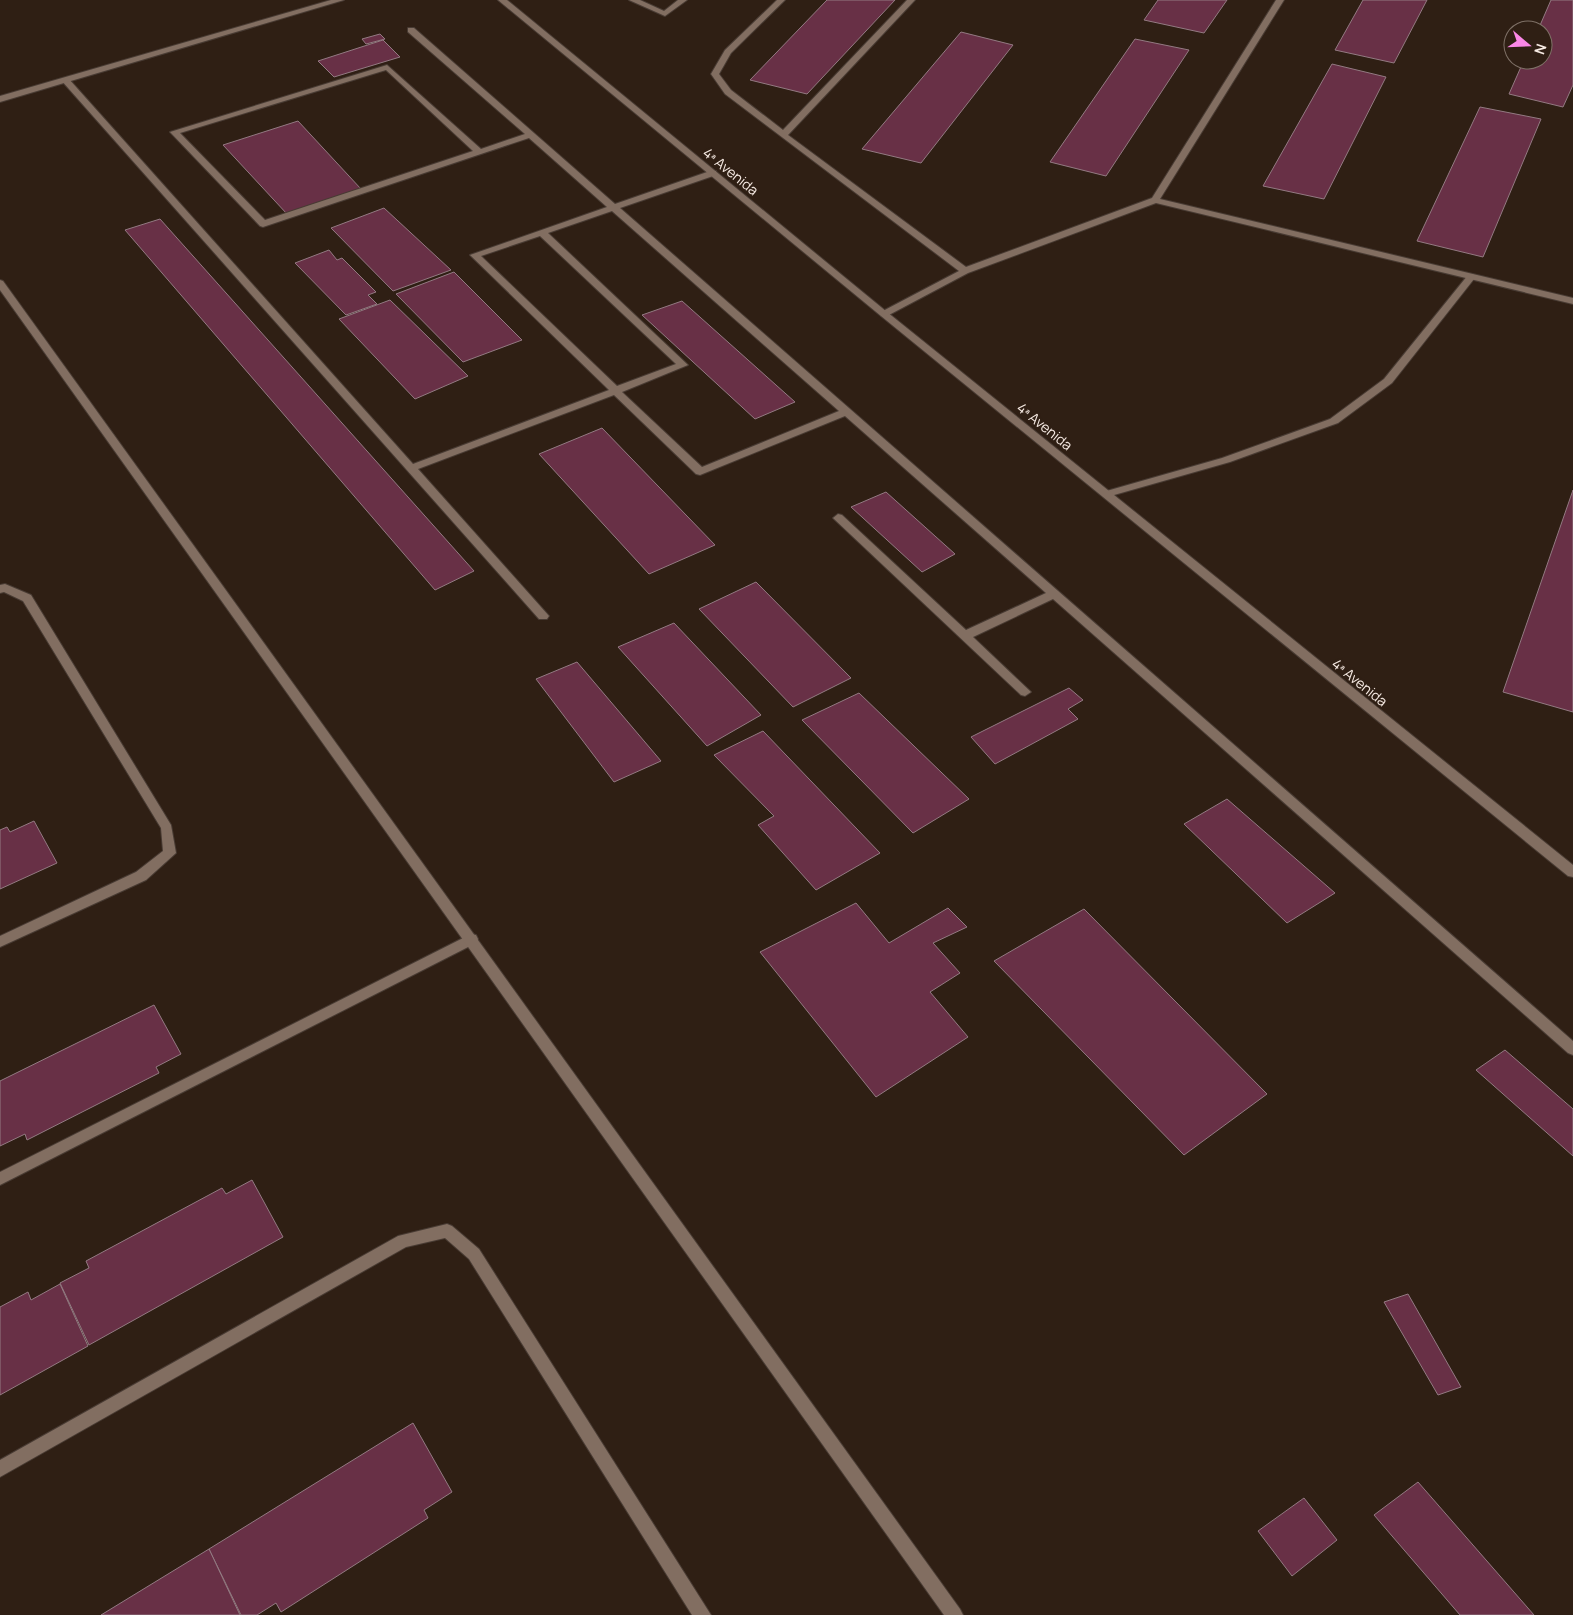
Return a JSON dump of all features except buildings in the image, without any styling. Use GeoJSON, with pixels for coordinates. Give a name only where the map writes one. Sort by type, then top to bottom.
{"type":"FeatureCollection","features":[{"type":"Feature","properties":{"kind":"street"},"geometry":{"type":"LineString","coordinates":[[0,99],[340,0]]}},
{"type":"Feature","properties":{"kind":"street","name":"4ª Avenida"},"geometry":{"type":"LineString","coordinates":[[502,0],[884,314],[1573,872]]}},
{"type":"Feature","properties":{"kind":"street"},"geometry":{"type":"LineString","coordinates":[[633,0],[665,14],[683,0]]}},
{"type":"Feature","properties":{"kind":"street"},"geometry":{"type":"LineString","coordinates":[[781,0],[728,52],[715,74],[728,92],[965,271]]}},
{"type":"Feature","properties":{"kind":"street"},"geometry":{"type":"LineString","coordinates":[[783,135],[911,0]]}},
{"type":"Feature","properties":{"kind":"street"},"geometry":{"type":"LineString","coordinates":[[1155,200],[1280,0]]}},
{"type":"Feature","properties":{"kind":"street"},"geometry":{"type":"LineString","coordinates":[[411,30],[1573,1049]]}},
{"type":"Feature","properties":{"kind":"street"},"geometry":{"type":"LineString","coordinates":[[479,152],[387,67],[174,132],[263,224],[531,135]]}},
{"type":"Feature","properties":{"kind":"street"},"geometry":{"type":"LineString","coordinates":[[65,80],[543,616]]}},
{"type":"Feature","properties":{"kind":"street"},"geometry":{"type":"LineString","coordinates":[[713,173],[475,255],[700,472],[847,412]]}},
{"type":"Feature","properties":{"kind":"street"},"geometry":{"type":"LineString","coordinates":[[884,314],[965,271],[1155,200],[1471,278],[1573,301]]}},
{"type":"Feature","properties":{"kind":"street"},"geometry":{"type":"LineString","coordinates":[[412,468],[683,365],[542,232]]}},
{"type":"Feature","properties":{"kind":"street"},"geometry":{"type":"LineString","coordinates":[[1107,494],[1226,460],[1334,421],[1388,381],[1471,278]]}},
{"type":"Feature","properties":{"kind":"street"},"geometry":{"type":"LineString","coordinates":[[0,284],[954,1615]]}},
{"type":"Feature","properties":{"kind":"street"},"geometry":{"type":"LineString","coordinates":[[838,518],[1025,692]]}},
{"type":"Feature","properties":{"kind":"street"},"geometry":{"type":"LineString","coordinates":[[0,589],[5,588],[27,598],[167,828],[170,853],[141,876],[0,942]]}},
{"type":"Feature","properties":{"kind":"street"},"geometry":{"type":"LineString","coordinates":[[964,636],[1054,594]]}},
{"type":"Feature","properties":{"kind":"street"},"geometry":{"type":"LineString","coordinates":[[0,1179],[470,939]]}},
{"type":"Feature","properties":{"kind":"street"},"geometry":{"type":"LineString","coordinates":[[0,1470],[403,1241],[447,1231],[474,1254],[702,1615]]}}]}
